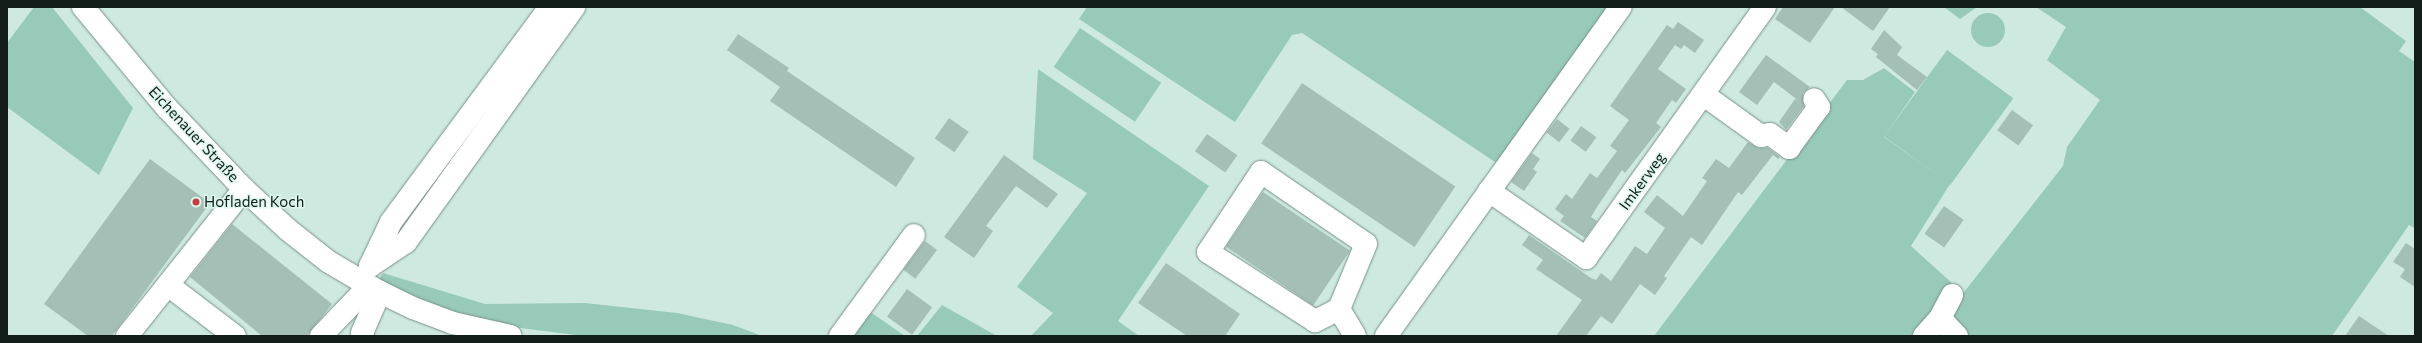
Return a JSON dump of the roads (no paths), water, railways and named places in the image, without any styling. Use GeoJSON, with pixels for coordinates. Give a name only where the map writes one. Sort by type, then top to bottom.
{"type":"FeatureCollection","features":[{"type":"Feature","properties":{"kind":"street","name":"Eichenauer Straße"},"geometry":{"type":"LineString","coordinates":[[83,7],[167,108],[244,189],[287,230],[329,262],[453,323],[511,336]]}},
{"type":"Feature","properties":{"kind":"street"},"geometry":{"type":"LineString","coordinates":[[362,335],[371,282],[391,222],[550,7]]}},
{"type":"Feature","properties":{"kind":"street"},"geometry":{"type":"LineString","coordinates":[[321,336],[406,242],[574,7]]}},
{"type":"Feature","properties":{"kind":"street"},"geometry":{"type":"LineString","coordinates":[[1386,336],[1621,7]]}},
{"type":"Feature","properties":{"kind":"street","name":"Imkerweg"},"geometry":{"type":"LineString","coordinates":[[1489,191],[1586,258],[1704,96],[1765,7]]}},
{"type":"Feature","properties":{"kind":"street"},"geometry":{"type":"LineString","coordinates":[[1704,96],[1760,136],[1770,134],[1789,148],[1819,107],[1814,99]]}},
{"type":"Feature","properties":{"kind":"street"},"geometry":{"type":"LineString","coordinates":[[1261,172],[1366,244],[1339,309],[1315,321],[1208,252],[1261,172]]}},
{"type":"Feature","properties":{"kind":"street"},"geometry":{"type":"LineString","coordinates":[[128,336],[244,189]]}},
{"type":"Feature","properties":{"kind":"street"},"geometry":{"type":"LineString","coordinates":[[840,336],[914,235]]}},
{"type":"Feature","properties":{"kind":"street"},"geometry":{"type":"LineString","coordinates":[[168,285],[235,336]]}},
{"type":"Feature","properties":{"kind":"street"},"geometry":{"type":"LineString","coordinates":[[1924,336],[1940,318],[1952,295]]}},
{"type":"Feature","properties":{"kind":"street"},"geometry":{"type":"LineString","coordinates":[[1339,309],[1355,336]]}},
{"type":"Feature","properties":{"kind":"street"},"geometry":{"type":"LineString","coordinates":[[1940,318],[1957,336]]}},
{"type":"Feature","properties":{"kind":"place","name":"Hofladen Koch"},"geometry":{"type":"Point","coordinates":[196,202]}}]}
